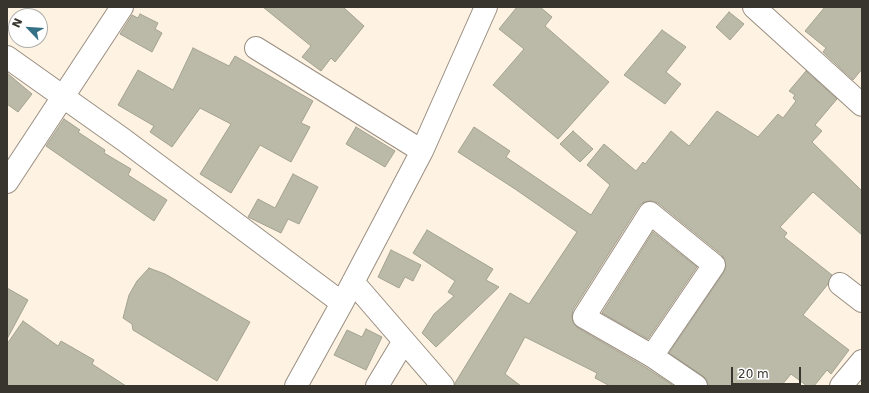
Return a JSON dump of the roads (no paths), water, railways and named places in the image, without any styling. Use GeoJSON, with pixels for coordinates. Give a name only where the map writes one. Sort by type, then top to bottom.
{"type":"FeatureCollection","features":[{"type":"Feature","properties":{"kind":"street"},"geometry":{"type":"LineString","coordinates":[[7,182],[122,7]]}},
{"type":"Feature","properties":{"kind":"street"},"geometry":{"type":"LineString","coordinates":[[296,386],[342,303],[422,151],[486,7]]}},
{"type":"Feature","properties":{"kind":"street"},"geometry":{"type":"LineString","coordinates":[[754,7],[862,105]]}},
{"type":"Feature","properties":{"kind":"street"},"geometry":{"type":"LineString","coordinates":[[256,48],[422,151]]}},
{"type":"Feature","properties":{"kind":"street"},"geometry":{"type":"LineString","coordinates":[[7,57],[130,145],[342,303]]}},
{"type":"Feature","properties":{"kind":"street"},"geometry":{"type":"LineString","coordinates":[[652,356],[714,266],[650,213],[584,317],[652,356],[696,386]]}},
{"type":"Feature","properties":{"kind":"street"},"geometry":{"type":"LineString","coordinates":[[353,282],[443,386]]}},
{"type":"Feature","properties":{"kind":"street"},"geometry":{"type":"LineString","coordinates":[[840,284],[862,301]]}},
{"type":"Feature","properties":{"kind":"street"},"geometry":{"type":"LineString","coordinates":[[377,386],[404,341]]}},
{"type":"Feature","properties":{"kind":"street"},"geometry":{"type":"LineString","coordinates":[[841,386],[862,361]]}}]}
